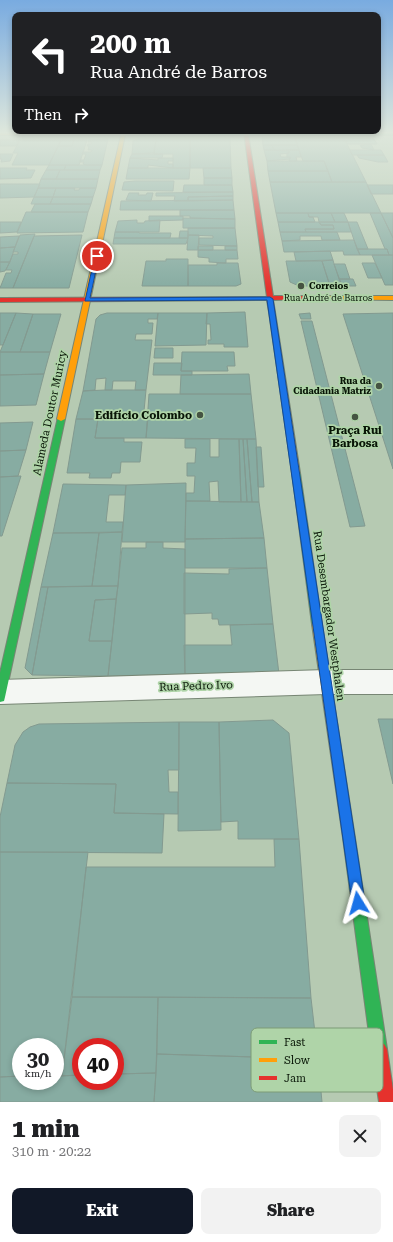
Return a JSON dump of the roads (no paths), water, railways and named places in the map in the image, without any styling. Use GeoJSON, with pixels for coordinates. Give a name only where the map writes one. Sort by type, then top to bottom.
{"type":"FeatureCollection","features":[{"type":"Feature","properties":{"kind":"street","name":"Alameda Doutor Muricy"},"geometry":{"type":"LineString","coordinates":[[0,694],[113,184]]}},
{"type":"Feature","properties":{"kind":"street","name":"Rua Desembargador Westphalen"},"geometry":{"type":"LineString","coordinates":[[253,184],[377,1028]]}},
{"type":"Feature","properties":{"kind":"street","name":"Rua André de Barros"},"geometry":{"type":"LineString","coordinates":[[0,300],[393,298]]}},
{"type":"Feature","properties":{"kind":"street","name":"Rua Pedro Ivo"},"geometry":{"type":"LineString","coordinates":[[0,694],[326,682],[393,682]]}},
{"type":"Feature","properties":{"kind":"street","name":"Rua Desembargador Westphalen"},"geometry":{"type":"LineString","coordinates":[[383,1068],[388,1102]]}},
{"type":"Feature","properties":{"kind":"place","name":"Correios"},"geometry":{"type":"Point","coordinates":[301,286]}},
{"type":"Feature","properties":{"kind":"place","name":"Rua da Cidadania Matriz"},"geometry":{"type":"Point","coordinates":[379,386]}},
{"type":"Feature","properties":{"kind":"place","name":"Edifício Colombo"},"geometry":{"type":"Point","coordinates":[200,415]}},
{"type":"Feature","properties":{"kind":"place","name":"Praça Rui Barbosa"},"geometry":{"type":"Point","coordinates":[355,417]}}]}
